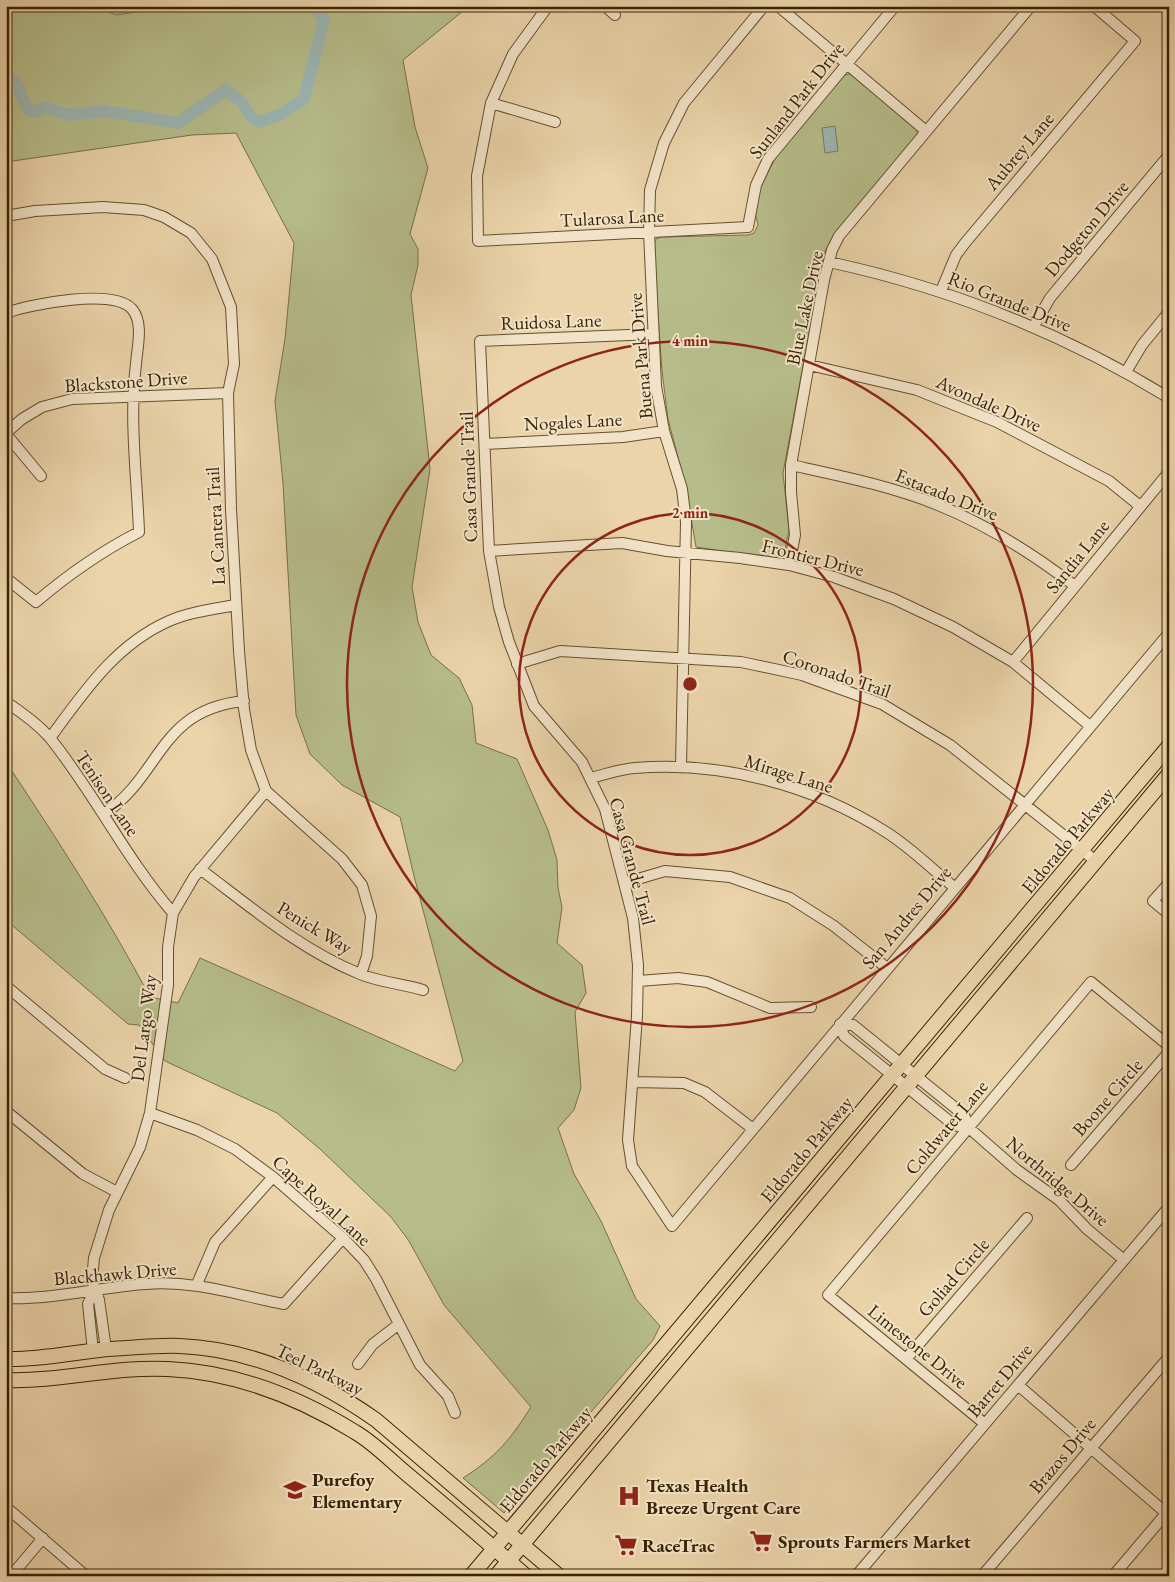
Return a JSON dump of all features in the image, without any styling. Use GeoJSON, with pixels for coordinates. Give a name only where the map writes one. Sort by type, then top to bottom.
{"type":"FeatureCollection","features":[{"type":"Feature","properties":{"kind":"main road","name":"Eldorado Parkway"},"geometry":{"type":"LineString","coordinates":[[471,1576],[1083,851],[1169,746]]}},
{"type":"Feature","properties":{"kind":"main road","name":"Eldorado Parkway"},"geometry":{"type":"LineString","coordinates":[[496,1576],[1169,774]]}},
{"type":"Feature","properties":{"kind":"main road","name":"Teel Parkway"},"geometry":{"type":"LineString","coordinates":[[6,1359],[43,1358],[100,1350],[180,1346],[248,1357],[274,1366],[302,1377],[349,1401],[387,1429],[559,1576]]}},
{"type":"Feature","properties":{"kind":"main road"},"geometry":{"type":"LineString","coordinates":[[100,1350],[103,1372]]}},
{"type":"Feature","properties":{"kind":"main road"},"geometry":{"type":"LineString","coordinates":[[266,1387],[274,1366]]}},
{"type":"Feature","properties":{"kind":"main road","name":"Teel Parkway"},"geometry":{"type":"LineString","coordinates":[[6,1380],[25,1381],[103,1372],[160,1369],[195,1371],[266,1387],[293,1398],[349,1429],[372,1445],[526,1576]]}},
{"type":"Feature","properties":{"kind":"main road"},"geometry":{"type":"LineString","coordinates":[[632,1385],[646,1397]]}},
{"type":"Feature","properties":{"kind":"main road"},"geometry":{"type":"LineString","coordinates":[[372,1445],[387,1429]]}},
{"type":"Feature","properties":{"kind":"street"},"geometry":{"type":"LineString","coordinates":[[548,6],[513,54],[491,102],[555,122]]}},
{"type":"Feature","properties":{"kind":"street"},"geometry":{"type":"LineString","coordinates":[[605,6],[615,15]]}},
{"type":"Feature","properties":{"kind":"street","name":"Buena Park Drive"},"geometry":{"type":"LineString","coordinates":[[681,766],[686,522],[682,489],[664,431],[656,386],[649,232],[650,190],[673,122],[684,103],[764,6]]}},
{"type":"Feature","properties":{"kind":"street"},"geometry":{"type":"LineString","coordinates":[[778,6],[926,132]]}},
{"type":"Feature","properties":{"kind":"street","name":"Sunland Park Drive"},"geometry":{"type":"LineString","coordinates":[[748,227],[756,185],[768,159],[895,6]]}},
{"type":"Feature","properties":{"kind":"street","name":"Blue Lake Drive"},"geometry":{"type":"LineString","coordinates":[[789,565],[795,535],[790,492],[791,465],[829,262],[839,236],[1031,6]]}},
{"type":"Feature","properties":{"kind":"street","name":"Aubrey Lane"},"geometry":{"type":"LineString","coordinates":[[941,291],[956,255],[965,243],[1135,41],[1094,6]]}},
{"type":"Feature","properties":{"kind":"street","name":"Tularosa Lane"},"geometry":{"type":"LineString","coordinates":[[491,102],[477,176],[478,242],[748,227]]}},
{"type":"Feature","properties":{"kind":"street","name":"Dodgeton Drive"},"geometry":{"type":"LineString","coordinates":[[1034,326],[1050,298],[1169,156]]}},
{"type":"Feature","properties":{"kind":"street","name":"La Cantera Trail"},"geometry":{"type":"LineString","coordinates":[[6,216],[35,211],[103,207],[144,210],[164,217],[191,233],[212,259],[231,307],[234,364],[228,393],[236,605],[244,701],[251,750],[266,791],[342,859],[362,885],[370,916],[367,956],[361,974]]}},
{"type":"Feature","properties":{"kind":"street","name":"Rio Grande Drive"},"geometry":{"type":"LineString","coordinates":[[829,262],[941,291],[1034,326],[1126,372],[1169,398]]}},
{"type":"Feature","properties":{"kind":"street"},"geometry":{"type":"LineString","coordinates":[[6,300],[7,312],[92,298],[116,300],[131,308],[138,320],[139,337],[134,397],[139,532],[104,550],[69,574],[36,602],[6,578]]}},
{"type":"Feature","properties":{"kind":"street"},"geometry":{"type":"LineString","coordinates":[[1126,372],[1142,345],[1169,312]]}},
{"type":"Feature","properties":{"kind":"street","name":"Ruidosa Lane"},"geometry":{"type":"LineString","coordinates":[[480,340],[654,334]]}},
{"type":"Feature","properties":{"kind":"street","name":"Casa Grande Trail"},"geometry":{"type":"LineString","coordinates":[[480,340],[489,551],[499,607],[517,664],[534,706],[582,762],[605,809],[633,918],[638,980],[628,1140],[632,1166],[672,1226]]}},
{"type":"Feature","properties":{"kind":"street","name":"Avondale Drive"},"geometry":{"type":"LineString","coordinates":[[809,365],[917,390],[997,422],[1109,481],[1140,506]]}},
{"type":"Feature","properties":{"kind":"street","name":"Blackstone Drive"},"geometry":{"type":"LineString","coordinates":[[6,433],[22,419],[42,407],[72,399],[228,393]]}},
{"type":"Feature","properties":{"kind":"street","name":"Nogales Lane"},"geometry":{"type":"LineString","coordinates":[[484,444],[623,437],[664,431]]}},
{"type":"Feature","properties":{"kind":"street"},"geometry":{"type":"LineString","coordinates":[[6,433],[41,476]]}},
{"type":"Feature","properties":{"kind":"street","name":"Estacado Drive"},"geometry":{"type":"LineString","coordinates":[[791,465],[871,483],[938,505],[994,531],[1042,561],[1075,586]]}},
{"type":"Feature","properties":{"kind":"street","name":"Sandia Lane"},"geometry":{"type":"LineString","coordinates":[[1013,662],[1169,472]]}},
{"type":"Feature","properties":{"kind":"street","name":"Frontier Drive"},"geometry":{"type":"LineString","coordinates":[[489,551],[622,543],[789,565],[834,577],[894,598],[952,627],[1013,662],[1090,726]]}},
{"type":"Feature","properties":{"kind":"street"},"geometry":{"type":"LineString","coordinates":[[50,738],[90,684],[124,649],[170,621],[190,614],[236,605]]}},
{"type":"Feature","properties":{"kind":"street","name":"San Andres Drive"},"geometry":{"type":"LineString","coordinates":[[672,1226],[1169,632]]}},
{"type":"Feature","properties":{"kind":"street","name":"Coronado Trail"},"geometry":{"type":"LineString","coordinates":[[517,664],[560,651],[741,662],[793,673],[882,704],[950,744],[1096,862]]}},
{"type":"Feature","properties":{"kind":"street"},"geometry":{"type":"LineString","coordinates":[[104,814],[123,798],[184,722],[205,709],[226,703],[244,701]]}},
{"type":"Feature","properties":{"kind":"street","name":"Tenison Lane"},"geometry":{"type":"LineString","coordinates":[[6,702],[50,738],[104,814],[133,863],[173,912]]}},
{"type":"Feature","properties":{"kind":"street","name":"Mirage Lane"},"geometry":{"type":"LineString","coordinates":[[590,778],[632,768],[681,766],[757,777],[824,800],[886,832],[954,887]]}},
{"type":"Feature","properties":{"kind":"street","name":"Del Largo Way"},"geometry":{"type":"LineString","coordinates":[[100,1350],[99,1300],[92,1280],[94,1258],[104,1224],[117,1192],[140,1147],[150,1114],[168,985],[168,938],[173,912],[180,898],[200,869],[266,791]]}},
{"type":"Feature","properties":{"kind":"street","name":"Penick Way"},"geometry":{"type":"LineString","coordinates":[[200,869],[284,932],[361,974],[423,990]]}},
{"type":"Feature","properties":{"kind":"street"},"geometry":{"type":"LineString","coordinates":[[624,883],[665,871],[730,877],[790,898],[834,926],[887,968]]}},
{"type":"Feature","properties":{"kind":"street"},"geometry":{"type":"LineString","coordinates":[[1169,883],[1153,902],[1169,914]]}},
{"type":"Feature","properties":{"kind":"street"},"geometry":{"type":"LineString","coordinates":[[638,980],[678,978],[708,982],[770,1008],[811,1007]]}},
{"type":"Feature","properties":{"kind":"street","name":"Coldwater Lane"},"geometry":{"type":"LineString","coordinates":[[828,1295],[1091,982],[1169,1046]]}},
{"type":"Feature","properties":{"kind":"street"},"geometry":{"type":"LineString","coordinates":[[6,986],[105,1069],[125,1078]]}},
{"type":"Feature","properties":{"kind":"street","name":"Northridge Drive"},"geometry":{"type":"LineString","coordinates":[[840,1024],[854,1025],[954,1126],[969,1128],[1017,1170],[1058,1200],[1086,1229],[1124,1260]]}},
{"type":"Feature","properties":{"kind":"street","name":"Boone Circle"},"geometry":{"type":"LineString","coordinates":[[1071,1165],[1169,1052]]}},
{"type":"Feature","properties":{"kind":"street"},"geometry":{"type":"LineString","coordinates":[[632,1082],[684,1083],[706,1092],[753,1129]]}},
{"type":"Feature","properties":{"kind":"street"},"geometry":{"type":"LineString","coordinates":[[6,1111],[83,1174],[117,1192]]}},
{"type":"Feature","properties":{"kind":"street","name":"Cape Royal Lane"},"geometry":{"type":"LineString","coordinates":[[150,1114],[197,1130],[235,1149],[273,1177],[344,1238],[368,1266],[420,1365],[448,1396],[454,1412]]}},
{"type":"Feature","properties":{"kind":"street"},"geometry":{"type":"LineString","coordinates":[[197,1284],[215,1242],[273,1177]]}},
{"type":"Feature","properties":{"kind":"street","name":"Barret Drive"},"geometry":{"type":"LineString","coordinates":[[856,1576],[1169,1207]]}},
{"type":"Feature","properties":{"kind":"street","name":"Goliad Circle"},"geometry":{"type":"LineString","coordinates":[[906,1359],[1027,1218]]}},
{"type":"Feature","properties":{"kind":"street","name":"Blackhawk Drive"},"geometry":{"type":"LineString","coordinates":[[6,1298],[29,1299],[147,1283],[197,1284],[284,1304],[344,1238]]}},
{"type":"Feature","properties":{"kind":"street","name":"Limestone Drive"},"geometry":{"type":"LineString","coordinates":[[828,1295],[985,1424]]}},
{"type":"Feature","properties":{"kind":"street"},"geometry":{"type":"LineString","coordinates":[[358,1364],[373,1344],[399,1324]]}},
{"type":"Feature","properties":{"kind":"street","name":"Brazos Drive"},"geometry":{"type":"LineString","coordinates":[[982,1576],[1169,1357]]}},
{"type":"Feature","properties":{"kind":"street"},"geometry":{"type":"LineString","coordinates":[[1018,1385],[1168,1512],[1112,1576]]}},
{"type":"Feature","properties":{"kind":"street"},"geometry":{"type":"LineString","coordinates":[[6,1507],[86,1576]]}},
{"type":"Feature","properties":{"kind":"street"},"geometry":{"type":"LineString","coordinates":[[11,1576],[43,1538]]}},
{"type":"Feature","properties":{"kind":"green space"},"geometry":{"type":"Polygon","coordinates":[[[6,6],[469,6],[403,60],[415,127],[428,168],[410,234],[418,249],[418,265],[411,295],[430,469],[412,587],[418,622],[431,655],[459,678],[472,705],[476,743],[517,759],[548,830],[557,860],[558,888],[562,907],[557,943],[582,965],[586,993],[575,1012],[581,1088],[574,1110],[558,1128],[574,1174],[601,1221],[636,1299],[660,1326],[653,1340],[504,1513],[463,1478],[502,1447],[531,1407],[444,1305],[409,1241],[391,1217],[320,1149],[277,1113],[165,1061],[139,1025],[128,1024],[6,920],[6,762],[99,907],[150,997],[178,1003],[200,958],[455,1071],[463,1061],[400,817],[342,785],[310,754],[296,715],[283,483],[275,401],[285,339],[294,243],[236,133],[192,135],[6,162],[6,6]]]}},
{"type":"Feature","properties":{"kind":"green space"},"geometry":{"type":"Polygon","coordinates":[[[850,74],[917,129],[917,135],[836,233],[824,253],[783,473],[789,530],[783,559],[696,547],[686,488],[668,419],[662,371],[653,245],[656,239],[662,237],[748,235],[754,233],[758,225],[755,212],[759,190],[779,151],[844,75],[850,74]]]}},
{"type":"Feature","properties":{"kind":"water"},"geometry":{"type":"Polygon","coordinates":[[[95,6],[183,6],[174,10],[157,9],[116,15],[95,6]]]}},
{"type":"Feature","properties":{"kind":"water"},"geometry":{"type":"Polygon","coordinates":[[[835,126],[838,151],[825,153],[822,128],[835,126]]]}},
{"type":"Feature","properties":{"kind":"waterway"},"geometry":{"type":"LineString","coordinates":[[6,76],[16,83],[30,111],[38,111],[44,107],[68,115],[104,111],[178,123],[226,90],[242,102],[251,117],[260,122],[281,114],[304,99],[324,19],[312,6]]}},
{"type":"Feature","properties":{"kind":"place","name":"Purefoy Elementary"},"geometry":{"type":"Point","coordinates":[295,1490]}},
{"type":"Feature","properties":{"kind":"place","name":"Texas Health Breeze Urgent Care"},"geometry":{"type":"Point","coordinates":[629,1496]}},
{"type":"Feature","properties":{"kind":"place","name":"Sprouts Farmers Market"},"geometry":{"type":"Point","coordinates":[761,1541]}},
{"type":"Feature","properties":{"kind":"place","name":"RaceTrac"},"geometry":{"type":"Point","coordinates":[626,1545]}}]}
